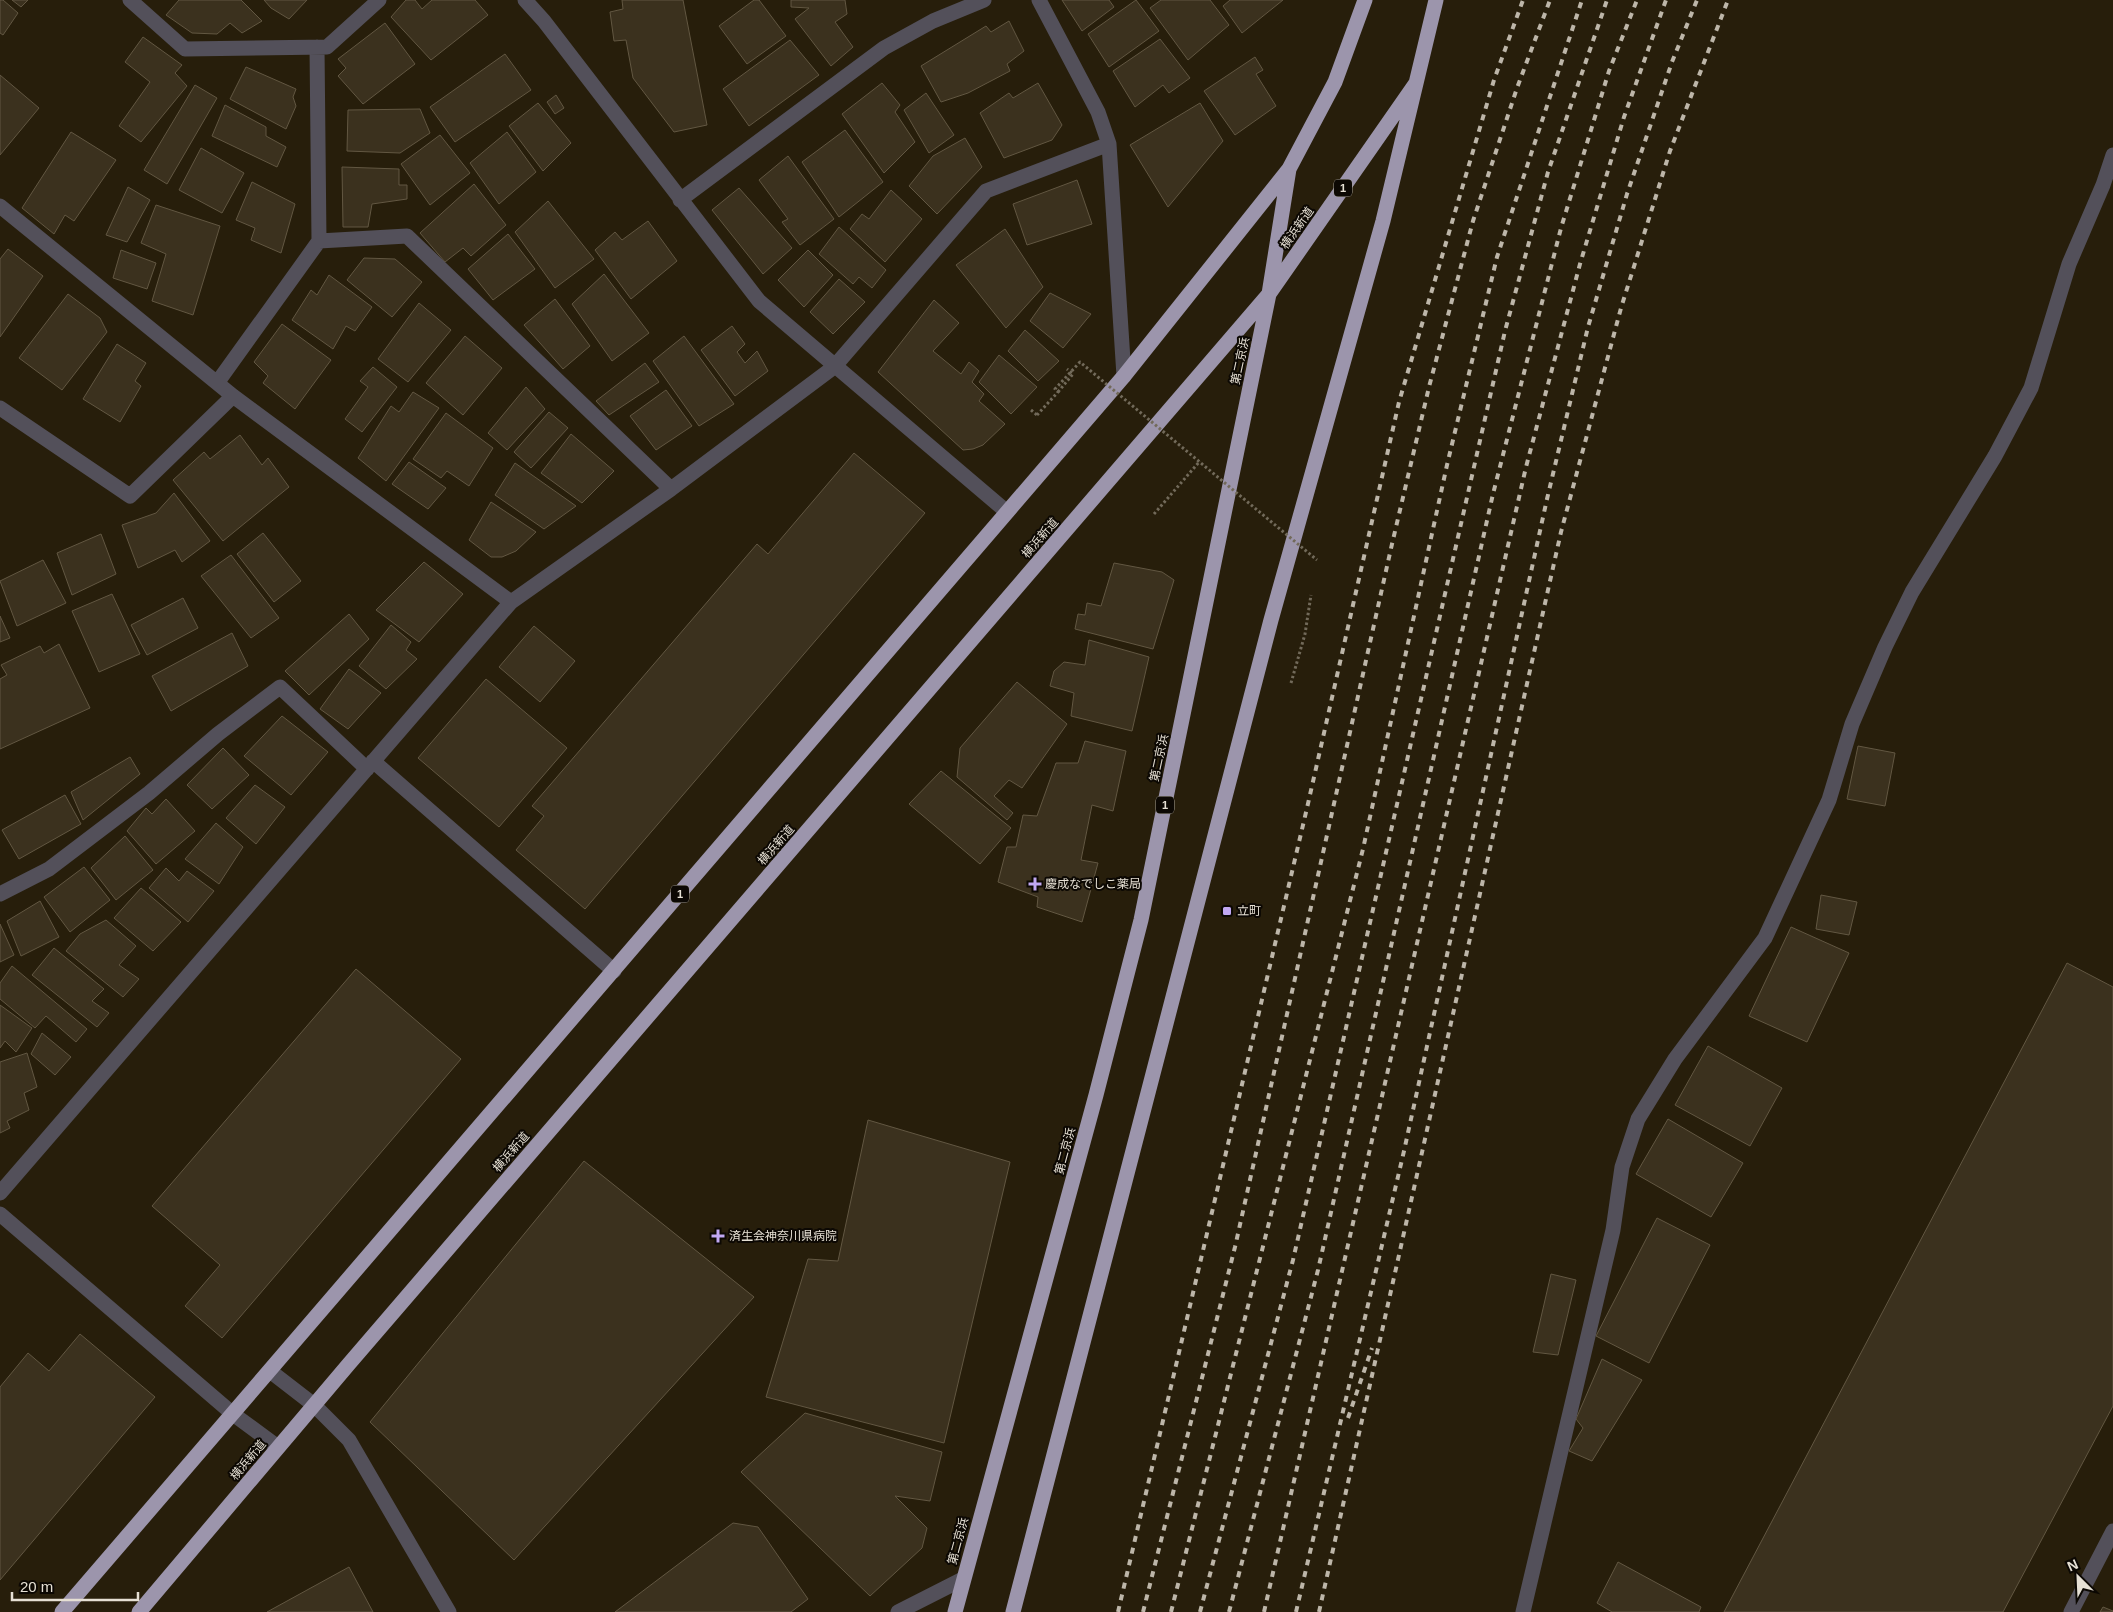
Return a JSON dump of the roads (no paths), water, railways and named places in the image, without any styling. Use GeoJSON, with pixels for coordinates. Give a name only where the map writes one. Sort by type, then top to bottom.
{"type":"FeatureCollection","features":[{"type":"Feature","properties":{"kind":"highway","name":"第二京浜"},"geometry":{"type":"LineString","coordinates":[[955,1612],[1094,1104],[1141,920],[1269,294],[1289,169],[1335,82],[1365,0]]}},
{"type":"Feature","properties":{"kind":"highway","name":"1"},"geometry":{"type":"LineString","coordinates":[[1014,1612],[1271,620],[1383,221],[1436,0]]}},
{"type":"Feature","properties":{"kind":"highway","name":"横浜新道"},"geometry":{"type":"LineString","coordinates":[[139,1612],[314,1405],[1269,294],[1416,83]]}},
{"type":"Feature","properties":{"kind":"highway","name":"1"},"geometry":{"type":"LineString","coordinates":[[62,1612],[1124,376],[1289,169]]}},
{"type":"Feature","properties":{"kind":"street"},"geometry":{"type":"LineString","coordinates":[[130,0],[185,49],[327,47],[378,0]]}},
{"type":"Feature","properties":{"kind":"street"},"geometry":{"type":"LineString","coordinates":[[525,0],[544,21],[759,301],[834,367],[1007,512]]}},
{"type":"Feature","properties":{"kind":"street"},"geometry":{"type":"LineString","coordinates":[[680,200],[884,48],[933,22],[984,0]]}},
{"type":"Feature","properties":{"kind":"street"},"geometry":{"type":"LineString","coordinates":[[1039,0],[1098,112],[1109,144],[1124,376]]}},
{"type":"Feature","properties":{"kind":"street"},"geometry":{"type":"LineString","coordinates":[[217,383],[319,241],[317,47]]}},
{"type":"Feature","properties":{"kind":"street"},"geometry":{"type":"LineString","coordinates":[[0,1193],[511,602],[671,489],[834,367],[986,191],[1109,144]]}},
{"type":"Feature","properties":{"kind":"street"},"geometry":{"type":"LineString","coordinates":[[1523,1612],[1613,1230],[1622,1167],[1638,1119],[1675,1059],[1765,938],[1829,800],[1852,724],[1885,647],[1912,592],[1995,456],[2031,388],[2069,264],[2103,185],[2113,154]]}},
{"type":"Feature","properties":{"kind":"street"},"geometry":{"type":"LineString","coordinates":[[0,206],[233,396],[511,602]]}},
{"type":"Feature","properties":{"kind":"street"},"geometry":{"type":"LineString","coordinates":[[319,241],[407,236],[671,489]]}},
{"type":"Feature","properties":{"kind":"street"},"geometry":{"type":"LineString","coordinates":[[0,408],[130,496],[233,396]]}},
{"type":"Feature","properties":{"kind":"street"},"geometry":{"type":"LineString","coordinates":[[0,894],[48,869],[149,793],[218,734],[280,687],[614,970]]}},
{"type":"Feature","properties":{"kind":"street"},"geometry":{"type":"LineString","coordinates":[[0,1214],[233,1414],[278,1447]]}},
{"type":"Feature","properties":{"kind":"street"},"geometry":{"type":"LineString","coordinates":[[270,1371],[314,1405],[349,1440],[449,1612]]}},
{"type":"Feature","properties":{"kind":"street"},"geometry":{"type":"LineString","coordinates":[[2071,1612],[2113,1531]]}},
{"type":"Feature","properties":{"kind":"street"},"geometry":{"type":"LineString","coordinates":[[898,1612],[963,1578]]}},
{"type":"Feature","properties":{"kind":"railway"},"geometry":{"type":"LineString","coordinates":[[1118,1612],[1307,808],[1399,402],[1494,80],[1523,0]]}},
{"type":"Feature","properties":{"kind":"railway"},"geometry":{"type":"LineString","coordinates":[[1143,1612],[1235,1247],[1392,544],[1429,387],[1473,221],[1517,88],[1550,0]]}},
{"type":"Feature","properties":{"kind":"railway"},"geometry":{"type":"LineString","coordinates":[[1171,1612],[1363,849],[1447,465],[1497,257],[1582,0]]}},
{"type":"Feature","properties":{"kind":"railway"},"geometry":{"type":"LineString","coordinates":[[1200,1612],[1293,1260],[1505,331],[1548,172],[1607,0]]}},
{"type":"Feature","properties":{"kind":"railway"},"geometry":{"type":"LineString","coordinates":[[1229,1612],[1318,1270],[1493,494],[1561,228],[1609,71],[1637,0]]}},
{"type":"Feature","properties":{"kind":"railway"},"geometry":{"type":"LineString","coordinates":[[1264,1612],[1526,467],[1580,264],[1624,117],[1666,0]]}},
{"type":"Feature","properties":{"kind":"railway"},"geometry":{"type":"LineString","coordinates":[[1296,1612],[1404,1151],[1547,499],[1588,327],[1627,194],[1672,62],[1697,0]]}},
{"type":"Feature","properties":{"kind":"railway"},"geometry":{"type":"LineString","coordinates":[[1319,1612],[1561,532],[1621,308],[1670,151],[1728,0]]}},
{"type":"Feature","properties":{"kind":"railway"},"geometry":{"type":"LineString","coordinates":[[1348,1418],[1372,1348]]}},
{"type":"Feature","properties":{"kind":"place","name":"慶成なでしこ薬局"},"geometry":{"type":"Point","coordinates":[1035,884]}},
{"type":"Feature","properties":{"kind":"place","name":"立町"},"geometry":{"type":"Point","coordinates":[1227,911]}},
{"type":"Feature","properties":{"kind":"place","name":"済生会神奈川県病院"},"geometry":{"type":"Point","coordinates":[718,1236]}}]}
